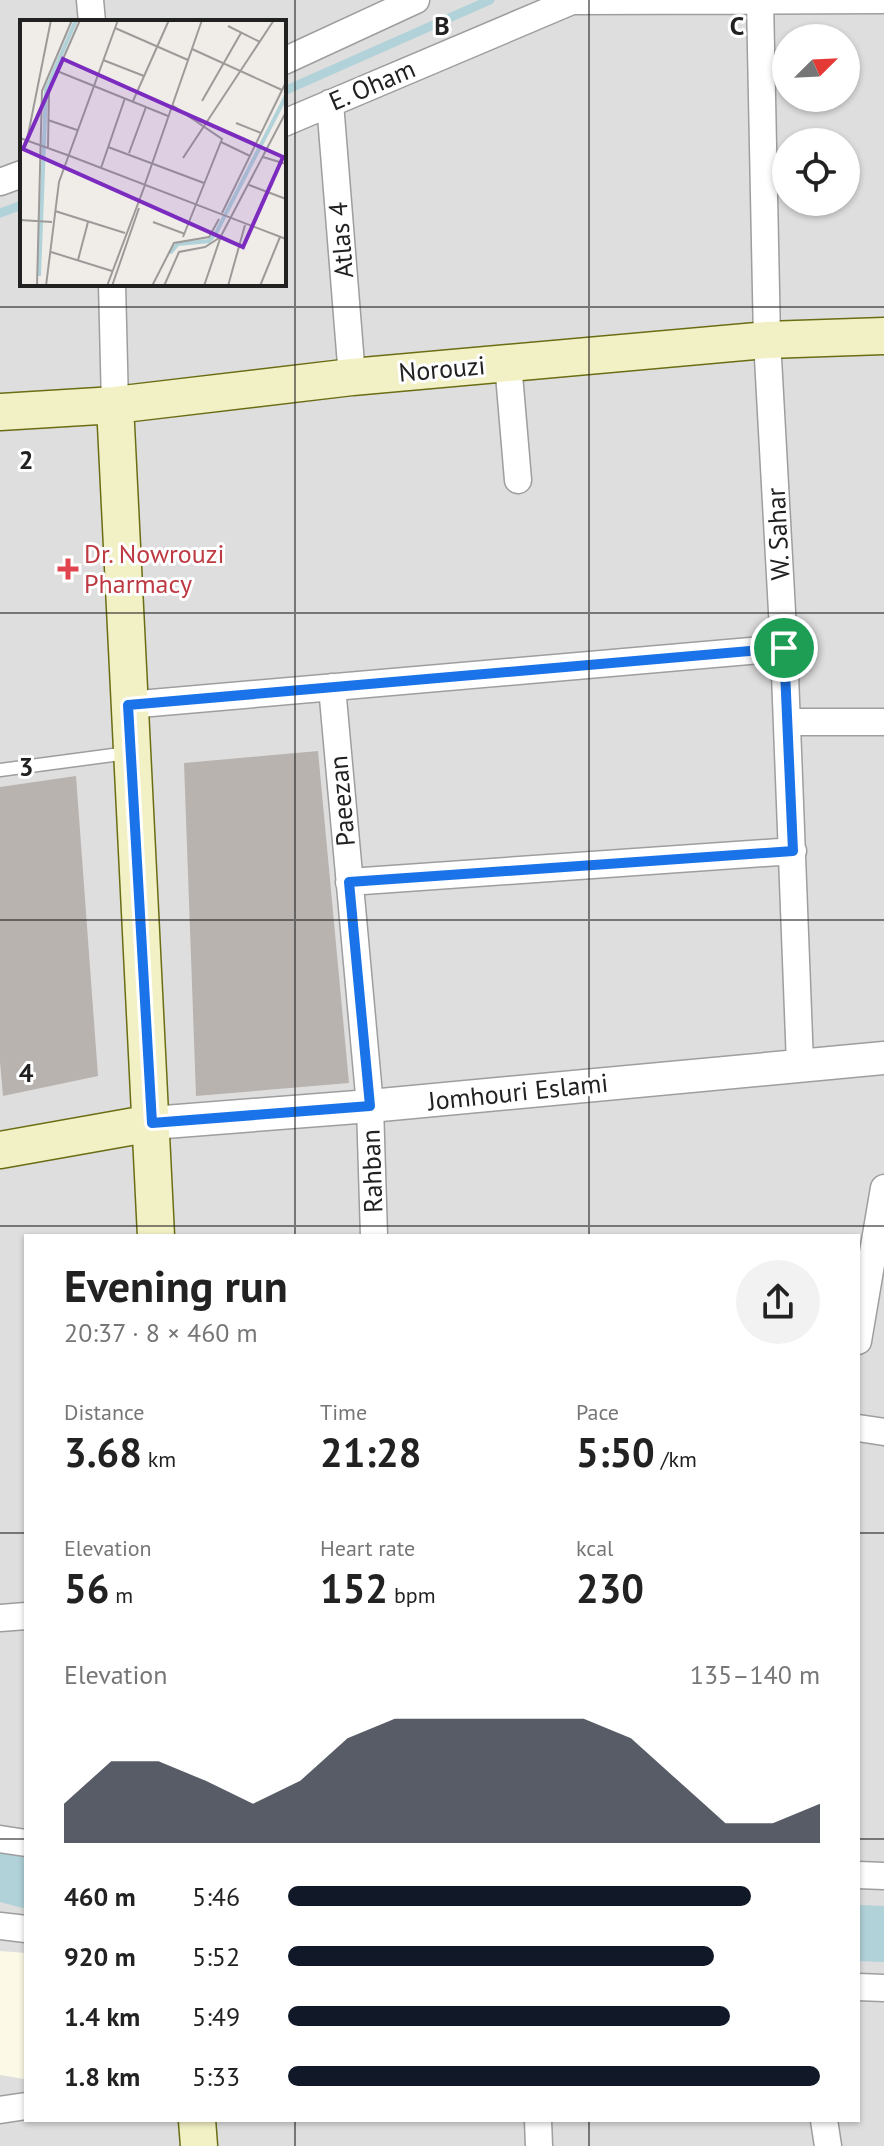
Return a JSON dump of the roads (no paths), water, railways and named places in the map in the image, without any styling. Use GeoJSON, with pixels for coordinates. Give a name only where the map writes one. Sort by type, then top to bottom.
{"type":"FeatureCollection","features":[{"type":"Feature","properties":{"kind":"main road","name":"Norouzi"},"geometry":{"type":"LineString","coordinates":[[0,412],[115,405],[352,377],[767,340],[884,336]]}},
{"type":"Feature","properties":{"kind":"main road"},"geometry":{"type":"LineString","coordinates":[[115,405],[156,1234]]}},
{"type":"Feature","properties":{"kind":"main road","name":"Jomhouri Eslami"},"geometry":{"type":"LineString","coordinates":[[0,1125],[152,1123]]}},
{"type":"Feature","properties":{"kind":"main road","name":"Jomhouri Eslami"},"geometry":{"type":"LineString","coordinates":[[0,1150],[152,1123]]}},
{"type":"Feature","properties":{"kind":"main road"},"geometry":{"type":"LineString","coordinates":[[197,2122],[199,2146]]}},
{"type":"Feature","properties":{"kind":"street"},"geometry":{"type":"LineString","coordinates":[[286,60],[416,0]]}},
{"type":"Feature","properties":{"kind":"street","name":"W. Sahar"},"geometry":{"type":"LineString","coordinates":[[760,0],[767,340],[788,722],[800,1064]]}},
{"type":"Feature","properties":{"kind":"street","name":"E. Oham"},"geometry":{"type":"LineString","coordinates":[[286,122],[572,1],[881,0]]}},
{"type":"Feature","properties":{"kind":"street","name":"Atlas 4"},"geometry":{"type":"LineString","coordinates":[[330,103],[352,377]]}},
{"type":"Feature","properties":{"kind":"street"},"geometry":{"type":"LineString","coordinates":[[0,182],[20,175]]}},
{"type":"Feature","properties":{"kind":"street"},"geometry":{"type":"LineString","coordinates":[[112,286],[115,405]]}},
{"type":"Feature","properties":{"kind":"street"},"geometry":{"type":"LineString","coordinates":[[508,363],[518,480]]}},
{"type":"Feature","properties":{"kind":"street"},"geometry":{"type":"LineString","coordinates":[[128,705],[784,648]]}},
{"type":"Feature","properties":{"kind":"street","name":"Paeezan"},"geometry":{"type":"LineString","coordinates":[[332,687],[370,1106]]}},
{"type":"Feature","properties":{"kind":"street"},"geometry":{"type":"LineString","coordinates":[[788,722],[884,722]]}},
{"type":"Feature","properties":{"kind":"street"},"geometry":{"type":"LineString","coordinates":[[349,882],[793,851]]}},
{"type":"Feature","properties":{"kind":"street","name":"Jomhouri Eslami"},"geometry":{"type":"LineString","coordinates":[[152,1123],[884,1058]]}},
{"type":"Feature","properties":{"kind":"street","name":"Rahban"},"geometry":{"type":"LineString","coordinates":[[370,1106],[374,1234]]}},
{"type":"Feature","properties":{"kind":"street"},"geometry":{"type":"LineString","coordinates":[[860,1329],[884,1188]]}},
{"type":"Feature","properties":{"kind":"street"},"geometry":{"type":"LineString","coordinates":[[860,1428],[884,1432]]}},
{"type":"Feature","properties":{"kind":"street"},"geometry":{"type":"LineString","coordinates":[[0,1618],[24,1616]]}},
{"type":"Feature","properties":{"kind":"street"},"geometry":{"type":"LineString","coordinates":[[0,1839],[24,1843]]}},
{"type":"Feature","properties":{"kind":"street"},"geometry":{"type":"LineString","coordinates":[[860,1875],[884,1876]]}},
{"type":"Feature","properties":{"kind":"street"},"geometry":{"type":"LineString","coordinates":[[860,1987],[884,1988]]}},
{"type":"Feature","properties":{"kind":"street"},"geometry":{"type":"LineString","coordinates":[[0,2110],[24,2106]]}},
{"type":"Feature","properties":{"kind":"street"},"geometry":{"type":"LineString","coordinates":[[538,2122],[539,2146]]}},
{"type":"Feature","properties":{"kind":"street"},"geometry":{"type":"LineString","coordinates":[[824,2122],[828,2146]]}},
{"type":"Feature","properties":{"kind":"lane"},"geometry":{"type":"LineString","coordinates":[[0,770],[131,752]]}},
{"type":"Feature","properties":{"kind":"waterway"},"geometry":{"type":"LineString","coordinates":[[286,90],[490,0]]}},
{"type":"Feature","properties":{"kind":"waterway"},"geometry":{"type":"LineString","coordinates":[[0,213],[20,206]]}},
{"type":"Feature","properties":{"kind":"waterway"},"geometry":{"type":"LineString","coordinates":[[0,1873],[24,1879]]}},
{"type":"Feature","properties":{"kind":"waterway"},"geometry":{"type":"LineString","coordinates":[[860,1933],[884,1934]]}},
{"type":"Feature","properties":{"kind":"place","name":"Dr. Nowrouzi Pharmacy"},"geometry":{"type":"Point","coordinates":[68,569]}}]}
